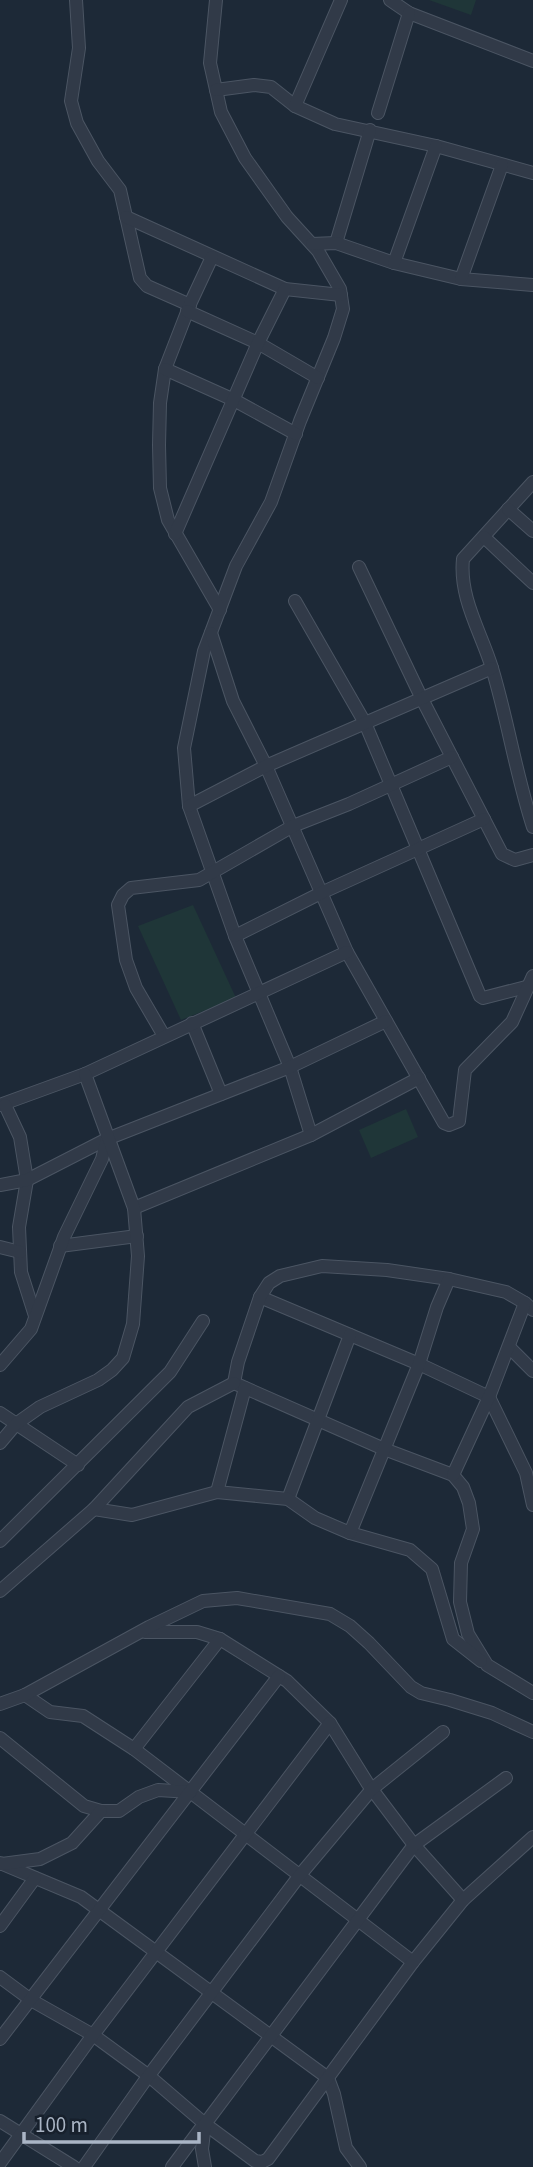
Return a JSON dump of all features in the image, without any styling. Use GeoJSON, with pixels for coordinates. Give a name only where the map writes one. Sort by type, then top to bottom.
{"type":"FeatureCollection","features":[{"type":"Feature","properties":{"kind":"street"},"geometry":{"type":"LineString","coordinates":[[76,0],[79,48],[71,102],[77,123],[87,142],[120,190],[140,278],[147,286],[318,378]]}},
{"type":"Feature","properties":{"kind":"street"},"geometry":{"type":"LineString","coordinates":[[216,0],[210,63],[221,112],[246,158],[287,217],[312,244],[340,289],[343,309],[271,502],[236,566],[204,651],[184,748],[189,806],[235,936],[290,1066],[311,1135]]}},
{"type":"Feature","properties":{"kind":"street"},"geometry":{"type":"LineString","coordinates":[[295,106],[341,0]]}},
{"type":"Feature","properties":{"kind":"street"},"geometry":{"type":"LineString","coordinates":[[390,0],[409,13],[533,61]]}},
{"type":"Feature","properties":{"kind":"street"},"geometry":{"type":"LineString","coordinates":[[378,113],[409,13]]}},
{"type":"Feature","properties":{"kind":"street"},"geometry":{"type":"LineString","coordinates":[[216,90],[254,85],[271,88],[295,106],[335,124],[436,146],[533,173]]}},
{"type":"Feature","properties":{"kind":"street"},"geometry":{"type":"LineString","coordinates":[[336,243],[370,130]]}},
{"type":"Feature","properties":{"kind":"street"},"geometry":{"type":"LineString","coordinates":[[394,263],[436,146]]}},
{"type":"Feature","properties":{"kind":"street"},"geometry":{"type":"LineString","coordinates":[[461,279],[502,164]]}},
{"type":"Feature","properties":{"kind":"street"},"geometry":{"type":"LineString","coordinates":[[126,217],[285,289],[341,295]]}},
{"type":"Feature","properties":{"kind":"street"},"geometry":{"type":"LineString","coordinates":[[312,244],[336,243],[394,263],[461,279],[532,281]]}},
{"type":"Feature","properties":{"kind":"street"},"geometry":{"type":"LineString","coordinates":[[212,257],[165,369],[160,403],[160,488],[168,520],[220,610]]}},
{"type":"Feature","properties":{"kind":"street"},"geometry":{"type":"LineString","coordinates":[[175,534],[258,344],[285,289]]}},
{"type":"Feature","properties":{"kind":"street"},"geometry":{"type":"LineString","coordinates":[[165,369],[234,400],[296,434]]}},
{"type":"Feature","properties":{"kind":"street"},"geometry":{"type":"LineString","coordinates":[[533,482],[463,559],[461,574],[464,594],[492,668],[533,827]]}},
{"type":"Feature","properties":{"kind":"street"},"geometry":{"type":"LineString","coordinates":[[508,509],[533,531]]}},
{"type":"Feature","properties":{"kind":"street"},"geometry":{"type":"LineString","coordinates":[[484,537],[533,583]]}},
{"type":"Feature","properties":{"kind":"street"},"geometry":{"type":"LineString","coordinates":[[359,567],[422,699],[502,854],[514,860],[533,855]]}},
{"type":"Feature","properties":{"kind":"street"},"geometry":{"type":"LineString","coordinates":[[295,601],[365,723],[480,996],[483,998],[530,981]]}},
{"type":"Feature","properties":{"kind":"street"},"geometry":{"type":"LineString","coordinates":[[211,633],[233,701],[266,766],[346,952],[444,1123],[449,1125],[459,1122],[465,1070],[512,1021],[530,981]]}},
{"type":"Feature","properties":{"kind":"street"},"geometry":{"type":"LineString","coordinates":[[189,806],[266,766],[492,668]]}},
{"type":"Feature","properties":{"kind":"street"},"geometry":{"type":"LineString","coordinates":[[164,1036],[136,988],[126,960],[118,905],[122,895],[131,888],[199,880],[293,826],[349,804],[452,757]]}},
{"type":"Feature","properties":{"kind":"street"},"geometry":{"type":"LineString","coordinates":[[235,936],[321,893],[484,819]]}},
{"type":"Feature","properties":{"kind":"street"},"geometry":{"type":"LineString","coordinates":[[35,1316],[21,1272],[19,1227],[27,1180],[20,1137],[2,1105],[85,1074],[346,952]]}},
{"type":"Feature","properties":{"kind":"street"},"geometry":{"type":"LineString","coordinates":[[0,1185],[27,1180],[107,1139],[290,1066],[387,1021]]}},
{"type":"Feature","properties":{"kind":"street"},"geometry":{"type":"LineString","coordinates":[[192,1023],[221,1094]]}},
{"type":"Feature","properties":{"kind":"street"},"geometry":{"type":"LineString","coordinates":[[0,1443],[16,1424],[40,1407],[98,1380],[112,1370],[123,1358],[133,1324],[138,1256],[134,1208],[85,1074]]}},
{"type":"Feature","properties":{"kind":"street"},"geometry":{"type":"LineString","coordinates":[[134,1208],[311,1135],[419,1078]]}},
{"type":"Feature","properties":{"kind":"street"},"geometry":{"type":"LineString","coordinates":[[0,1365],[31,1329],[60,1246],[102,1158],[107,1139]]}},
{"type":"Feature","properties":{"kind":"street"},"geometry":{"type":"LineString","coordinates":[[60,1246],[137,1236]]}},
{"type":"Feature","properties":{"kind":"street"},"geometry":{"type":"LineString","coordinates":[[0,1247],[20,1252]]}},
{"type":"Feature","properties":{"kind":"street"},"geometry":{"type":"LineString","coordinates":[[218,1492],[239,1385],[237,1362],[260,1297],[269,1283],[280,1276],[322,1266],[387,1270],[449,1279],[506,1292],[529,1306],[453,1475]]}},
{"type":"Feature","properties":{"kind":"street"},"geometry":{"type":"LineString","coordinates":[[350,1533],[419,1364],[449,1279]]}},
{"type":"Feature","properties":{"kind":"street"},"geometry":{"type":"LineString","coordinates":[[260,1297],[419,1364],[489,1397],[526,1473],[533,1505]]}},
{"type":"Feature","properties":{"kind":"street"},"geometry":{"type":"LineString","coordinates":[[1,1538],[170,1372],[203,1321]]}},
{"type":"Feature","properties":{"kind":"street"},"geometry":{"type":"LineString","coordinates":[[288,1499],[350,1335]]}},
{"type":"Feature","properties":{"kind":"street"},"geometry":{"type":"LineString","coordinates":[[509,1347],[533,1371]]}},
{"type":"Feature","properties":{"kind":"street"},"geometry":{"type":"LineString","coordinates":[[0,1591],[94,1509],[188,1407],[239,1385],[384,1449],[453,1475],[464,1487],[473,1529],[461,1563],[460,1602],[468,1634],[487,1665]]}},
{"type":"Feature","properties":{"kind":"street"},"geometry":{"type":"LineString","coordinates":[[0,1413],[78,1465]]}},
{"type":"Feature","properties":{"kind":"street"},"geometry":{"type":"LineString","coordinates":[[94,1509],[132,1515],[218,1492],[288,1499],[315,1518],[350,1533],[410,1550],[432,1569],[453,1639],[487,1665],[533,1693]]}},
{"type":"Feature","properties":{"kind":"street"},"geometry":{"type":"LineString","coordinates":[[0,1704],[25,1695],[203,1601],[237,1598],[330,1614],[350,1626],[411,1687],[421,1693],[492,1713],[533,1732]]}},
{"type":"Feature","properties":{"kind":"street"},"geometry":{"type":"LineString","coordinates":[[143,1632],[197,1632],[220,1639],[279,1676],[330,1723],[372,1789],[415,1845],[463,1900]]}},
{"type":"Feature","properties":{"kind":"street"},"geometry":{"type":"LineString","coordinates":[[134,1749],[220,1639]]}},
{"type":"Feature","properties":{"kind":"street"},"geometry":{"type":"LineString","coordinates":[[0,2039],[279,1676]]}},
{"type":"Feature","properties":{"kind":"street"},"geometry":{"type":"LineString","coordinates":[[25,1695],[50,1712],[83,1716],[134,1749],[413,1962]]}},
{"type":"Feature","properties":{"kind":"street"},"geometry":{"type":"LineString","coordinates":[[0,2163],[93,2035],[330,1723]]}},
{"type":"Feature","properties":{"kind":"street"},"geometry":{"type":"LineString","coordinates":[[84,2167],[300,1875],[372,1789],[443,1731]]}},
{"type":"Feature","properties":{"kind":"street"},"geometry":{"type":"LineString","coordinates":[[0,1738],[84,1806],[101,1811],[118,1811],[138,1797],[158,1790],[191,1792]]}},
{"type":"Feature","properties":{"kind":"street"},"geometry":{"type":"LineString","coordinates":[[172,2167],[415,1845],[506,1777]]}},
{"type":"Feature","properties":{"kind":"street"},"geometry":{"type":"LineString","coordinates":[[1,1863],[40,1859],[72,1843],[101,1811]]}},
{"type":"Feature","properties":{"kind":"street"},"geometry":{"type":"LineString","coordinates":[[0,1977],[31,2000],[93,2035],[149,2076],[205,2124],[255,2161],[262,2162],[268,2158],[413,1962],[463,1900],[533,1837]]}},
{"type":"Feature","properties":{"kind":"street"},"geometry":{"type":"LineString","coordinates":[[1,1863],[81,1897],[328,2078],[346,2148],[360,2167]]}},
{"type":"Feature","properties":{"kind":"street"},"geometry":{"type":"LineString","coordinates":[[0,1926],[34,1878]]}},
{"type":"Feature","properties":{"kind":"street"},"geometry":{"type":"LineString","coordinates":[[0,2121],[74,2167]]}},
{"type":"Feature","properties":{"kind":"street"},"geometry":{"type":"LineString","coordinates":[[205,2124],[202,2149],[205,2167]]}},
{"type":"Feature","properties":{"kind":"green space"},"geometry":{"type":"Polygon","coordinates":[[[429,0],[476,0],[471,15],[429,0]]]}},
{"type":"Feature","properties":{"kind":"green space"},"geometry":{"type":"Polygon","coordinates":[[[193,905],[236,998],[181,1020],[138,926],[193,905]]]}},
{"type":"Feature","properties":{"kind":"green space"},"geometry":{"type":"Polygon","coordinates":[[[406,1109],[418,1137],[371,1158],[359,1130],[406,1109]]]}}]}
